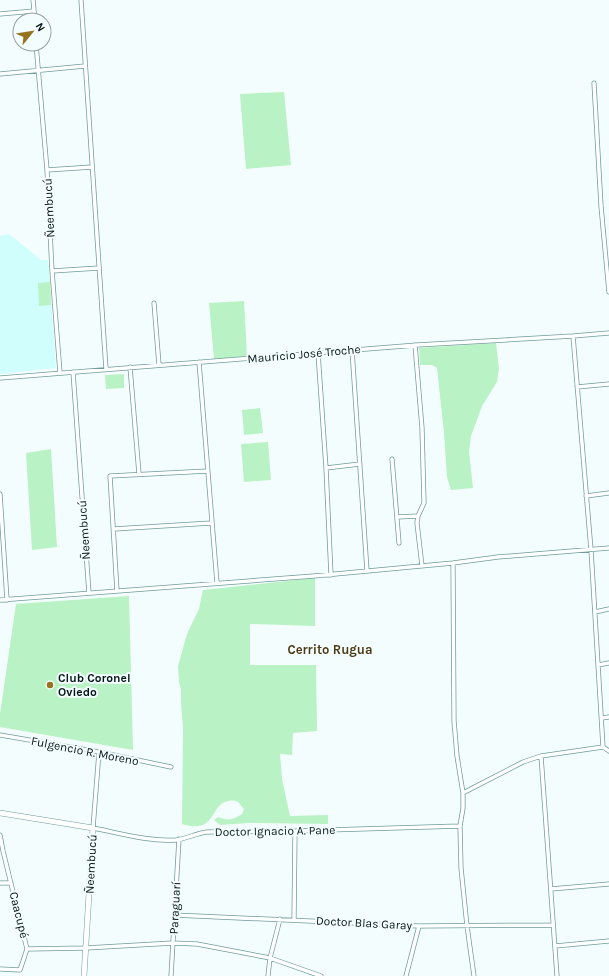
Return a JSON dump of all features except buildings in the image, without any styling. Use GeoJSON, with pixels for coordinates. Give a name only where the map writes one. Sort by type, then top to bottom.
{"type":"FeatureCollection","features":[{"type":"Feature","properties":{"kind":"street"},"geometry":{"type":"LineString","coordinates":[[0,14],[34,11],[33,0]]}},
{"type":"Feature","properties":{"kind":"street"},"geometry":{"type":"LineString","coordinates":[[81,0],[106,369]]}},
{"type":"Feature","properties":{"kind":"street","name":"Ñeembucú"},"geometry":{"type":"LineString","coordinates":[[37,52],[47,170],[52,271],[60,373]]}},
{"type":"Feature","properties":{"kind":"street"},"geometry":{"type":"LineString","coordinates":[[0,74],[85,66]]}},
{"type":"Feature","properties":{"kind":"street"},"geometry":{"type":"LineString","coordinates":[[594,83],[601,206],[609,292]]}},
{"type":"Feature","properties":{"kind":"street"},"geometry":{"type":"LineString","coordinates":[[47,170],[92,166]]}},
{"type":"Feature","properties":{"kind":"street"},"geometry":{"type":"LineString","coordinates":[[52,271],[99,268]]}},
{"type":"Feature","properties":{"kind":"street"},"geometry":{"type":"LineString","coordinates":[[154,303],[158,365]]}},
{"type":"Feature","properties":{"kind":"street","name":"Mauricio José Troche"},"geometry":{"type":"LineString","coordinates":[[0,378],[415,345],[609,333]]}},
{"type":"Feature","properties":{"kind":"street"},"geometry":{"type":"LineString","coordinates":[[573,336],[591,550],[603,747]]}},
{"type":"Feature","properties":{"kind":"street"},"geometry":{"type":"LineString","coordinates":[[415,345],[422,428],[424,504],[418,516],[417,523],[422,566]]}},
{"type":"Feature","properties":{"kind":"street"},"geometry":{"type":"LineString","coordinates":[[352,350],[367,571]]}},
{"type":"Feature","properties":{"kind":"street"},"geometry":{"type":"LineString","coordinates":[[318,353],[326,468],[331,575]]}},
{"type":"Feature","properties":{"kind":"street"},"geometry":{"type":"LineString","coordinates":[[199,362],[217,583]]}},
{"type":"Feature","properties":{"kind":"street"},"geometry":{"type":"LineString","coordinates":[[130,368],[139,474]]}},
{"type":"Feature","properties":{"kind":"street","name":"Ñeembucú"},"geometry":{"type":"LineString","coordinates":[[73,372],[89,593]]}},
{"type":"Feature","properties":{"kind":"street"},"geometry":{"type":"LineString","coordinates":[[577,387],[609,384]]}},
{"type":"Feature","properties":{"kind":"street"},"geometry":{"type":"LineString","coordinates":[[392,459],[399,543]]}},
{"type":"Feature","properties":{"kind":"street"},"geometry":{"type":"LineString","coordinates":[[326,468],[360,464]]}},
{"type":"Feature","properties":{"kind":"street"},"geometry":{"type":"LineString","coordinates":[[117,591],[110,476],[208,471]]}},
{"type":"Feature","properties":{"kind":"street"},"geometry":{"type":"LineString","coordinates":[[586,496],[609,493]]}},
{"type":"Feature","properties":{"kind":"street"},"geometry":{"type":"LineString","coordinates":[[0,494],[7,600]]}},
{"type":"Feature","properties":{"kind":"street"},"geometry":{"type":"LineString","coordinates":[[397,517],[418,516]]}},
{"type":"Feature","properties":{"kind":"street"},"geometry":{"type":"LineString","coordinates":[[114,529],[211,523]]}},
{"type":"Feature","properties":{"kind":"street"},"geometry":{"type":"LineString","coordinates":[[0,600],[331,575],[498,557],[609,548]]}},
{"type":"Feature","properties":{"kind":"street"},"geometry":{"type":"LineString","coordinates":[[453,563],[454,721],[457,756],[464,793],[460,826],[461,868],[474,976]]}},
{"type":"Feature","properties":{"kind":"street"},"geometry":{"type":"LineString","coordinates":[[595,612],[609,609]]}},
{"type":"Feature","properties":{"kind":"street"},"geometry":{"type":"LineString","coordinates":[[598,665],[609,663]]}},
{"type":"Feature","properties":{"kind":"street"},"geometry":{"type":"LineString","coordinates":[[602,718],[609,717]]}},
{"type":"Feature","properties":{"kind":"street","name":"Fulgencio R. Moreno"},"geometry":{"type":"LineString","coordinates":[[0,735],[98,752],[170,767]]}},
{"type":"Feature","properties":{"kind":"street"},"geometry":{"type":"LineString","coordinates":[[464,793],[523,762],[541,756],[603,747],[609,751]]}},
{"type":"Feature","properties":{"kind":"street","name":"Ñeembucú"},"geometry":{"type":"LineString","coordinates":[[84,976],[98,752]]}},
{"type":"Feature","properties":{"kind":"street"},"geometry":{"type":"LineString","coordinates":[[541,756],[557,976]]}},
{"type":"Feature","properties":{"kind":"street"},"geometry":{"type":"LineString","coordinates":[[0,813],[93,828]]}},
{"type":"Feature","properties":{"kind":"street","name":"Doctor Ignacio A. Pane"},"geometry":{"type":"LineString","coordinates":[[93,828],[163,840],[179,840],[207,832],[460,826]]}},
{"type":"Feature","properties":{"kind":"street"},"geometry":{"type":"LineString","coordinates":[[294,920],[295,831]]}},
{"type":"Feature","properties":{"kind":"street","name":"Caacupé"},"geometry":{"type":"LineString","coordinates":[[0,834],[27,949]]}},
{"type":"Feature","properties":{"kind":"street","name":"Paraguarí"},"geometry":{"type":"LineString","coordinates":[[171,976],[179,840]]}},
{"type":"Feature","properties":{"kind":"street"},"geometry":{"type":"LineString","coordinates":[[0,883],[11,883]]}},
{"type":"Feature","properties":{"kind":"street"},"geometry":{"type":"LineString","coordinates":[[551,889],[609,884]]}},
{"type":"Feature","properties":{"kind":"street","name":"Doctor Blas Garay"},"geometry":{"type":"LineString","coordinates":[[174,915],[419,926],[553,925]]}},
{"type":"Feature","properties":{"kind":"street"},"geometry":{"type":"LineString","coordinates":[[268,976],[270,958],[280,919]]}},
{"type":"Feature","properties":{"kind":"street"},"geometry":{"type":"LineString","coordinates":[[406,976],[419,926]]}},
{"type":"Feature","properties":{"kind":"street"},"geometry":{"type":"LineString","coordinates":[[554,946],[609,941]]}},
{"type":"Feature","properties":{"kind":"street"},"geometry":{"type":"LineString","coordinates":[[0,969],[20,970],[27,949],[86,948],[173,943],[197,944],[270,958],[321,976]]}},
{"type":"Feature","properties":{"kind":"shaded area"},"geometry":{"type":"Polygon","coordinates":[[[9,234],[41,260],[48,260],[56,368],[0,374],[0,236],[9,234]]]}},
{"type":"Feature","properties":{"kind":"green space"},"geometry":{"type":"Polygon","coordinates":[[[284,92],[291,165],[246,169],[240,94],[284,92]]]}},
{"type":"Feature","properties":{"kind":"green space"},"geometry":{"type":"Polygon","coordinates":[[[50,282],[51,305],[39,306],[38,283],[50,282]]]}},
{"type":"Feature","properties":{"kind":"green space"},"geometry":{"type":"Polygon","coordinates":[[[244,301],[247,356],[214,359],[209,303],[244,301]]]}},
{"type":"Feature","properties":{"kind":"green space"},"geometry":{"type":"Polygon","coordinates":[[[496,343],[499,369],[497,382],[482,406],[471,436],[469,452],[473,488],[451,490],[447,477],[437,368],[432,365],[420,365],[419,348],[496,343]]]}},
{"type":"Feature","properties":{"kind":"green space"},"geometry":{"type":"Polygon","coordinates":[[[124,374],[124,388],[106,389],[105,375],[124,374]]]}},
{"type":"Feature","properties":{"kind":"green space"},"geometry":{"type":"Polygon","coordinates":[[[260,408],[263,433],[244,435],[242,410],[260,408]]]}},
{"type":"Feature","properties":{"kind":"green space"},"geometry":{"type":"Polygon","coordinates":[[[268,442],[271,480],[244,482],[241,444],[268,442]]]}},
{"type":"Feature","properties":{"kind":"green space"},"geometry":{"type":"Polygon","coordinates":[[[51,449],[57,547],[32,550],[26,453],[51,449]]]}},
{"type":"Feature","properties":{"kind":"green space"},"geometry":{"type":"Polygon","coordinates":[[[315,578],[315,626],[250,624],[250,665],[316,665],[317,731],[293,733],[292,755],[280,754],[282,779],[290,816],[328,815],[328,824],[248,823],[220,825],[214,820],[218,817],[230,819],[236,818],[242,814],[244,809],[238,802],[231,801],[223,803],[218,807],[212,817],[202,825],[194,826],[182,824],[183,729],[178,666],[187,634],[199,609],[203,590],[315,578]]]}},
{"type":"Feature","properties":{"kind":"green space"},"geometry":{"type":"Polygon","coordinates":[[[129,596],[133,750],[0,727],[0,714],[16,604],[129,596]]]}},
{"type":"Feature","properties":{"kind":"place","name":"Club Coronel Oviedo"},"geometry":{"type":"Point","coordinates":[50,685]}},
{"type":"Feature","properties":{"kind":"district","name":"Cerrito Rugua"},"geometry":{"type":"Point","coordinates":[330,649]}}]}
